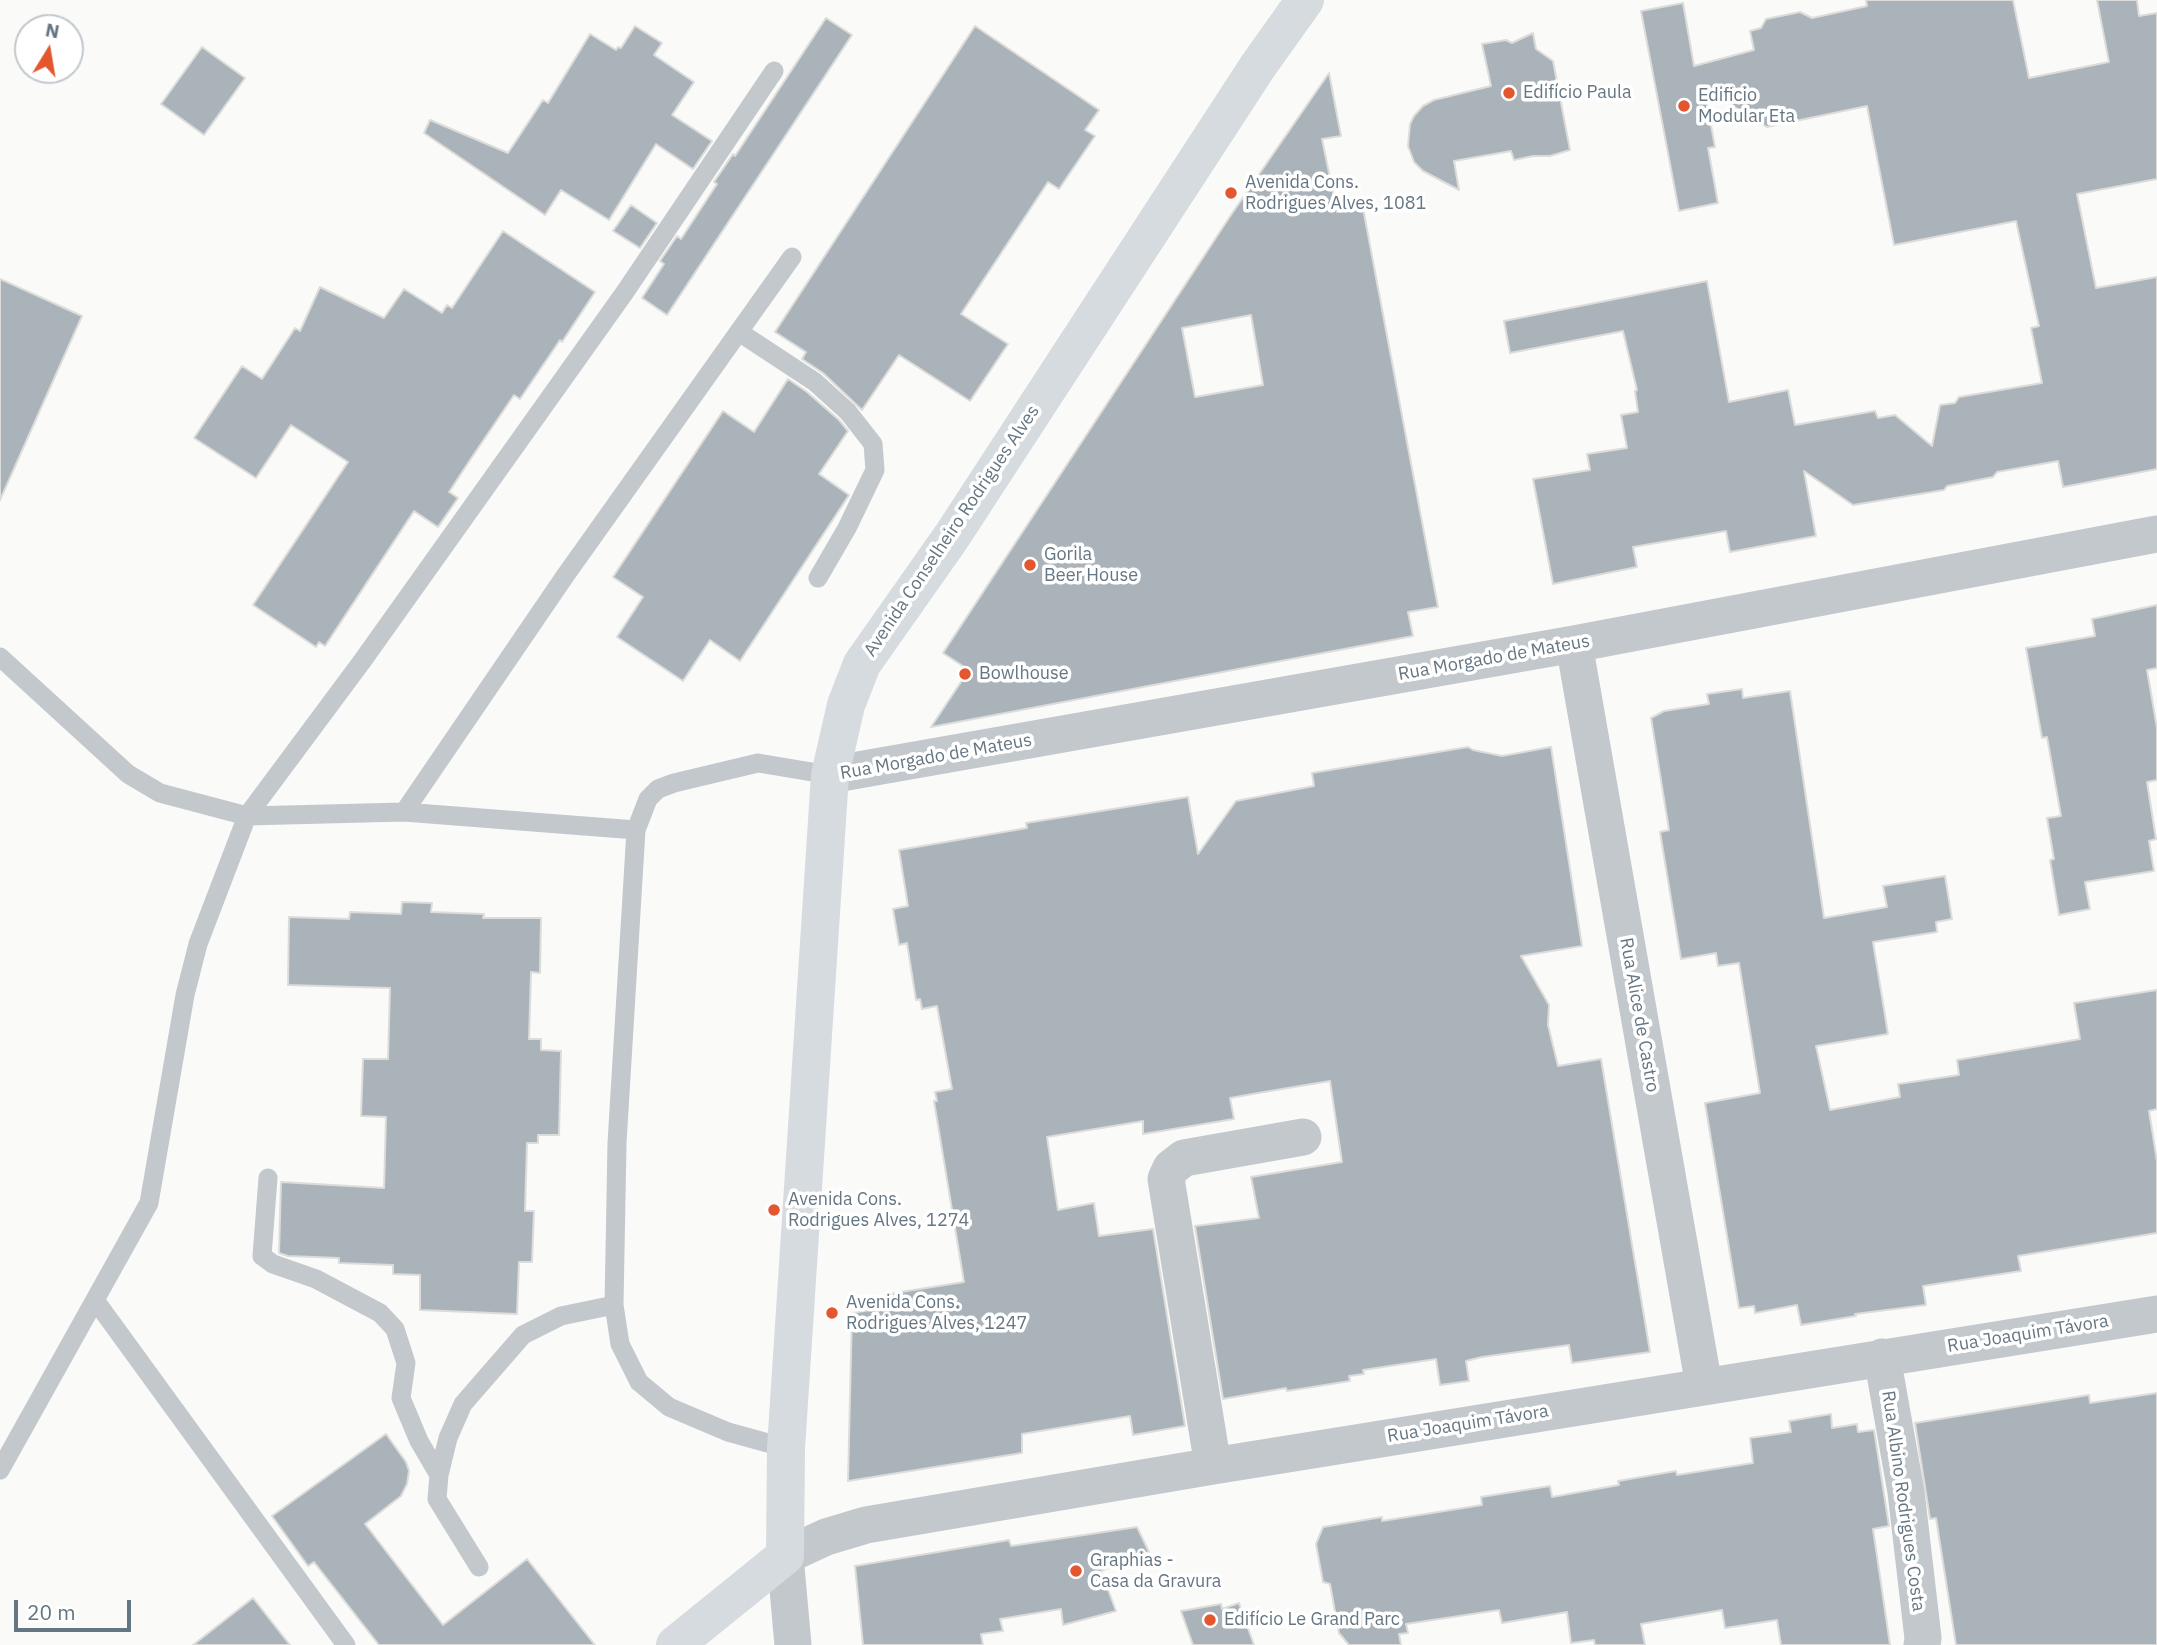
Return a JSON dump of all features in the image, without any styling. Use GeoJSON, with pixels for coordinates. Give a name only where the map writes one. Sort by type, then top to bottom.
{"type":"FeatureCollection","features":[{"type":"Feature","properties":{"kind":"street","name":"Avenida Conselheiro Rodrigues Alves"},"geometry":{"type":"LineString","coordinates":[[785,1556],[786,1448],[830,775],[846,705],[862,664],[952,536],[1258,66],[1305,0]]}},
{"type":"Feature","properties":{"kind":"street","name":"Rua Morgado de Mateus"},"geometry":{"type":"LineString","coordinates":[[830,775],[1574,644],[2157,534]]}},
{"type":"Feature","properties":{"kind":"street","name":"Rua Alice de Castro"},"geometry":{"type":"LineString","coordinates":[[1574,644],[1704,1386]]}},
{"type":"Feature","properties":{"kind":"street"},"geometry":{"type":"LineString","coordinates":[[1213,1466],[1166,1179],[1171,1168],[1184,1158],[1303,1137]]}},
{"type":"Feature","properties":{"kind":"street","name":"Rua Joaquim Távora"},"geometry":{"type":"LineString","coordinates":[[785,1556],[826,1537],[866,1525],[1213,1466],[2157,1314]]}},
{"type":"Feature","properties":{"kind":"street","name":"Rua Albino Rodrigues Costa"},"geometry":{"type":"LineString","coordinates":[[1882,1357],[1906,1492],[1922,1645]]}},
{"type":"Feature","properties":{"kind":"street"},"geometry":{"type":"LineString","coordinates":[[675,1645],[785,1556]]}},
{"type":"Feature","properties":{"kind":"street"},"geometry":{"type":"LineString","coordinates":[[785,1556],[793,1645]]}},
{"type":"Feature","properties":{"kind":"lane"},"geometry":{"type":"LineString","coordinates":[[0,1471],[149,1203],[188,982],[198,944],[247,817],[363,660],[617,303],[774,71]]}},
{"type":"Feature","properties":{"kind":"lane"},"geometry":{"type":"LineString","coordinates":[[404,811],[565,576],[792,257]]}},
{"type":"Feature","properties":{"kind":"lane"},"geometry":{"type":"LineString","coordinates":[[738,332],[815,382],[848,412],[873,444],[875,470],[847,528],[818,578]]}},
{"type":"Feature","properties":{"kind":"lane"},"geometry":{"type":"LineString","coordinates":[[0,657],[128,774],[160,793],[247,817],[404,811],[636,830]]}},
{"type":"Feature","properties":{"kind":"lane"},"geometry":{"type":"LineString","coordinates":[[786,1448],[728,1432],[669,1407],[639,1382],[620,1344],[614,1305],[617,1143],[636,830],[648,799],[658,789],[674,783],[758,763],[830,775]]}},
{"type":"Feature","properties":{"kind":"lane"},"geometry":{"type":"LineString","coordinates":[[268,1178],[262,1256],[273,1264],[316,1279],[380,1313],[395,1329],[405,1363],[401,1398],[419,1441],[439,1475]]}},
{"type":"Feature","properties":{"kind":"lane"},"geometry":{"type":"LineString","coordinates":[[95,1300],[346,1645]]}},
{"type":"Feature","properties":{"kind":"lane"},"geometry":{"type":"LineString","coordinates":[[479,1567],[437,1499],[439,1475],[449,1438],[463,1404],[523,1335],[561,1316],[614,1305]]}},
{"type":"Feature","properties":{"kind":"building"},"geometry":{"type":"Polygon","coordinates":[[[1866,0],[2013,0],[2029,78],[2109,62],[2097,0],[2137,0],[2139,16],[2157,13],[2157,179],[2077,194],[2096,288],[2157,277],[2157,469],[2063,487],[2058,461],[1997,472],[1993,477],[1947,486],[1944,490],[1853,505],[1804,471],[1816,536],[1730,552],[1726,531],[1633,547],[1637,567],[1553,584],[1533,479],[1590,470],[1587,454],[1627,448],[1621,415],[1638,412],[1637,390],[1623,331],[1510,353],[1504,321],[1707,281],[1729,402],[1788,390],[1795,425],[1875,411],[1878,418],[1895,415],[1932,446],[1940,405],[1955,403],[1959,397],[2042,383],[2031,328],[2039,326],[2016,221],[1894,245],[1867,106],[1767,127],[1704,88],[1715,147],[1708,148],[1718,203],[1679,211],[1641,11],[1683,3],[1694,66],[1754,50],[1750,31],[1761,28],[1766,19],[1800,12],[1812,18],[1867,6],[1866,0]]]}},
{"type":"Feature","properties":{"kind":"building"},"geometry":{"type":"Polygon","coordinates":[[[826,18],[852,35],[667,315],[642,298],[664,264],[660,261],[677,236],[681,239],[717,184],[714,182],[733,154],[735,156],[826,18]]]}},
{"type":"Feature","properties":{"kind":"building"},"geometry":{"type":"Polygon","coordinates":[[[635,26],[662,43],[654,55],[694,82],[672,115],[712,141],[693,169],[656,144],[609,220],[561,190],[545,215],[424,133],[430,120],[508,153],[543,100],[548,103],[590,34],[616,50],[621,48],[635,26]]]}},
{"type":"Feature","properties":{"kind":"building"},"geometry":{"type":"Polygon","coordinates":[[[975,26],[1099,110],[1085,130],[1095,136],[1059,189],[1048,182],[961,314],[1008,344],[970,401],[899,355],[862,410],[823,373],[802,359],[806,352],[775,332],[975,26]]]}},
{"type":"Feature","properties":{"kind":"building"},"geometry":{"type":"Polygon","coordinates":[[[1533,33],[1536,49],[1553,61],[1570,150],[1550,156],[1514,160],[1511,151],[1454,161],[1459,190],[1423,171],[1414,162],[1408,146],[1410,124],[1414,116],[1423,106],[1434,100],[1491,86],[1482,44],[1506,40],[1512,43],[1533,33]]]}},
{"type":"Feature","properties":{"kind":"building"},"geometry":{"type":"Polygon","coordinates":[[[202,47],[245,78],[204,135],[161,104],[202,47]]]}},
{"type":"Feature","properties":{"kind":"building"},"geometry":{"type":"Polygon","coordinates":[[[1329,73],[1341,136],[1322,139],[1337,212],[1363,208],[1438,607],[1408,612],[1413,636],[931,727],[969,670],[943,653],[1231,215],[1329,73]],[[1251,315],[1182,328],[1195,397],[1263,385],[1251,315]]]}},
{"type":"Feature","properties":{"kind":"building"},"geometry":{"type":"Polygon","coordinates":[[[631,205],[657,223],[640,248],[613,231],[631,205]]]}},
{"type":"Feature","properties":{"kind":"building"},"geometry":{"type":"Polygon","coordinates":[[[503,231],[595,292],[520,399],[514,395],[470,460],[449,492],[458,498],[438,527],[414,511],[325,646],[319,642],[316,647],[253,605],[348,462],[291,425],[256,478],[194,438],[242,366],[262,379],[295,328],[300,331],[320,287],[384,318],[404,289],[442,313],[447,305],[452,308],[503,231]]]}},
{"type":"Feature","properties":{"kind":"building"},"geometry":{"type":"Polygon","coordinates":[[[0,279],[82,316],[0,500],[0,279]]]}},
{"type":"Feature","properties":{"kind":"building"},"geometry":{"type":"Polygon","coordinates":[[[788,379],[807,392],[848,431],[819,474],[849,495],[740,661],[710,640],[683,681],[617,637],[643,597],[613,577],[723,411],[754,432],[788,379]]]}},
{"type":"Feature","properties":{"kind":"building"},"geometry":{"type":"Polygon","coordinates":[[[2157,605],[2157,668],[2147,670],[2157,728],[2157,780],[2147,782],[2156,839],[2149,841],[2154,871],[2085,882],[2090,909],[2059,915],[2050,860],[2054,859],[2047,818],[2061,816],[2047,737],[2042,738],[2026,648],[2095,636],[2092,619],[2157,605]]]}},
{"type":"Feature","properties":{"kind":"building"},"geometry":{"type":"Polygon","coordinates":[[[1742,689],[1743,698],[1790,691],[1824,918],[1887,907],[1883,886],[1945,876],[1952,919],[1936,922],[1937,932],[1873,942],[1888,1034],[1816,1046],[1830,1110],[1900,1097],[1898,1084],[1959,1075],[1957,1060],[2080,1039],[2074,1003],[2157,990],[2157,1109],[2149,1111],[2157,1161],[2157,1233],[2018,1256],[2021,1271],[1923,1286],[1926,1305],[1855,1314],[1856,1316],[1801,1325],[1797,1305],[1755,1313],[1754,1306],[1739,1308],[1705,1103],[1760,1093],[1739,963],[1718,966],[1716,953],[1681,959],[1660,832],[1669,830],[1651,718],[1664,711],[1709,704],[1707,694],[1742,689]]]}},
{"type":"Feature","properties":{"kind":"building"},"geometry":{"type":"Polygon","coordinates":[[[1468,747],[1502,756],[1551,747],[1582,946],[1521,956],[1549,1005],[1548,1025],[1558,1066],[1601,1059],[1650,1352],[1572,1363],[1569,1345],[1482,1357],[1466,1361],[1469,1381],[1440,1385],[1436,1359],[1363,1370],[1364,1374],[1349,1376],[1350,1381],[1223,1399],[1195,1226],[1259,1218],[1251,1177],[1342,1162],[1330,1081],[1230,1098],[1234,1119],[1143,1134],[1143,1121],[1047,1137],[1058,1210],[1094,1203],[1099,1236],[1153,1229],[1185,1426],[1133,1435],[1130,1416],[1022,1434],[1022,1453],[848,1481],[852,1313],[889,1307],[888,1294],[964,1282],[934,1101],[937,1101],[935,1092],[952,1089],[937,1006],[922,1009],[920,999],[916,1000],[907,943],[899,945],[893,909],[908,906],[899,850],[1027,828],[1026,823],[1188,797],[1198,854],[1236,801],[1314,786],[1312,773],[1468,747]]]}},
{"type":"Feature","properties":{"kind":"building"},"geometry":{"type":"Polygon","coordinates":[[[402,902],[432,903],[431,912],[484,914],[483,918],[541,918],[540,973],[531,972],[529,1039],[541,1039],[541,1050],[561,1051],[559,1135],[538,1135],[538,1143],[527,1143],[525,1211],[534,1211],[532,1262],[519,1262],[517,1314],[420,1310],[420,1275],[393,1274],[393,1265],[339,1263],[339,1258],[288,1256],[279,1253],[281,1182],[384,1188],[386,1117],[361,1116],[363,1059],[388,1059],[390,988],[288,985],[289,917],[349,919],[350,912],[401,914],[402,902]]]}},
{"type":"Feature","properties":{"kind":"building"},"geometry":{"type":"Polygon","coordinates":[[[2157,1393],[2157,1645],[1956,1645],[1936,1518],[1930,1519],[1915,1423],[2089,1395],[2090,1403],[2157,1393]]]}},
{"type":"Feature","properties":{"kind":"building"},"geometry":{"type":"Polygon","coordinates":[[[1831,1414],[1832,1428],[1857,1424],[1858,1432],[1874,1430],[1889,1526],[1873,1529],[1890,1645],[1781,1645],[1777,1620],[1725,1628],[1722,1610],[1641,1624],[1645,1645],[1595,1645],[1594,1640],[1571,1643],[1567,1612],[1502,1623],[1499,1610],[1406,1624],[1408,1633],[1399,1634],[1401,1645],[1349,1645],[1339,1633],[1330,1584],[1323,1582],[1316,1544],[1323,1527],[1382,1517],[1382,1521],[1482,1505],[1481,1497],[1550,1486],[1552,1497],[1619,1485],[1618,1481],[1676,1471],[1677,1475],[1753,1463],[1750,1438],[1791,1432],[1789,1421],[1831,1414]]]}},
{"type":"Feature","properties":{"kind":"building"},"geometry":{"type":"Polygon","coordinates":[[[386,1434],[406,1462],[409,1471],[407,1484],[401,1496],[365,1524],[443,1625],[527,1559],[595,1645],[379,1645],[314,1562],[308,1566],[272,1516],[386,1434]]]}},
{"type":"Feature","properties":{"kind":"building"},"geometry":{"type":"Polygon","coordinates":[[[1137,1527],[1149,1552],[1101,1571],[1116,1611],[1063,1625],[1061,1609],[1000,1619],[1003,1631],[981,1634],[983,1645],[863,1645],[855,1566],[1009,1540],[1011,1546],[1137,1527]]]}},
{"type":"Feature","properties":{"kind":"building"},"geometry":{"type":"Polygon","coordinates":[[[253,1598],[290,1645],[193,1645],[253,1598]]]}},
{"type":"Feature","properties":{"kind":"building","name":"Edifício Le Grand Parc"},"geometry":{"type":"Polygon","coordinates":[[[1239,1603],[1254,1645],[1193,1645],[1181,1611],[1221,1604],[1222,1609],[1239,1603]]]}},
{"type":"Feature","properties":{"kind":"place","name":"Edifício Paula"},"geometry":{"type":"Point","coordinates":[1509,93]}},
{"type":"Feature","properties":{"kind":"place","name":"Edificio Modular Eta"},"geometry":{"type":"Point","coordinates":[1684,106]}},
{"type":"Feature","properties":{"kind":"place","name":"Avenida Cons. Rodrigues Alves, 1081"},"geometry":{"type":"Point","coordinates":[1231,193]}},
{"type":"Feature","properties":{"kind":"place","name":"Gorila Beer House"},"geometry":{"type":"Point","coordinates":[1030,565]}},
{"type":"Feature","properties":{"kind":"place","name":"Bowlhouse"},"geometry":{"type":"Point","coordinates":[965,674]}},
{"type":"Feature","properties":{"kind":"place","name":"Avenida Cons. Rodrigues Alves, 1274"},"geometry":{"type":"Point","coordinates":[774,1210]}},
{"type":"Feature","properties":{"kind":"place","name":"Avenida Cons. Rodrigues Alves, 1247"},"geometry":{"type":"Point","coordinates":[832,1313]}},
{"type":"Feature","properties":{"kind":"place","name":"Graphias - Casa da Gravura"},"geometry":{"type":"Point","coordinates":[1076,1571]}},
{"type":"Feature","properties":{"kind":"place","name":"Edifício Le Grand Parc"},"geometry":{"type":"Point","coordinates":[1210,1620]}}]}
